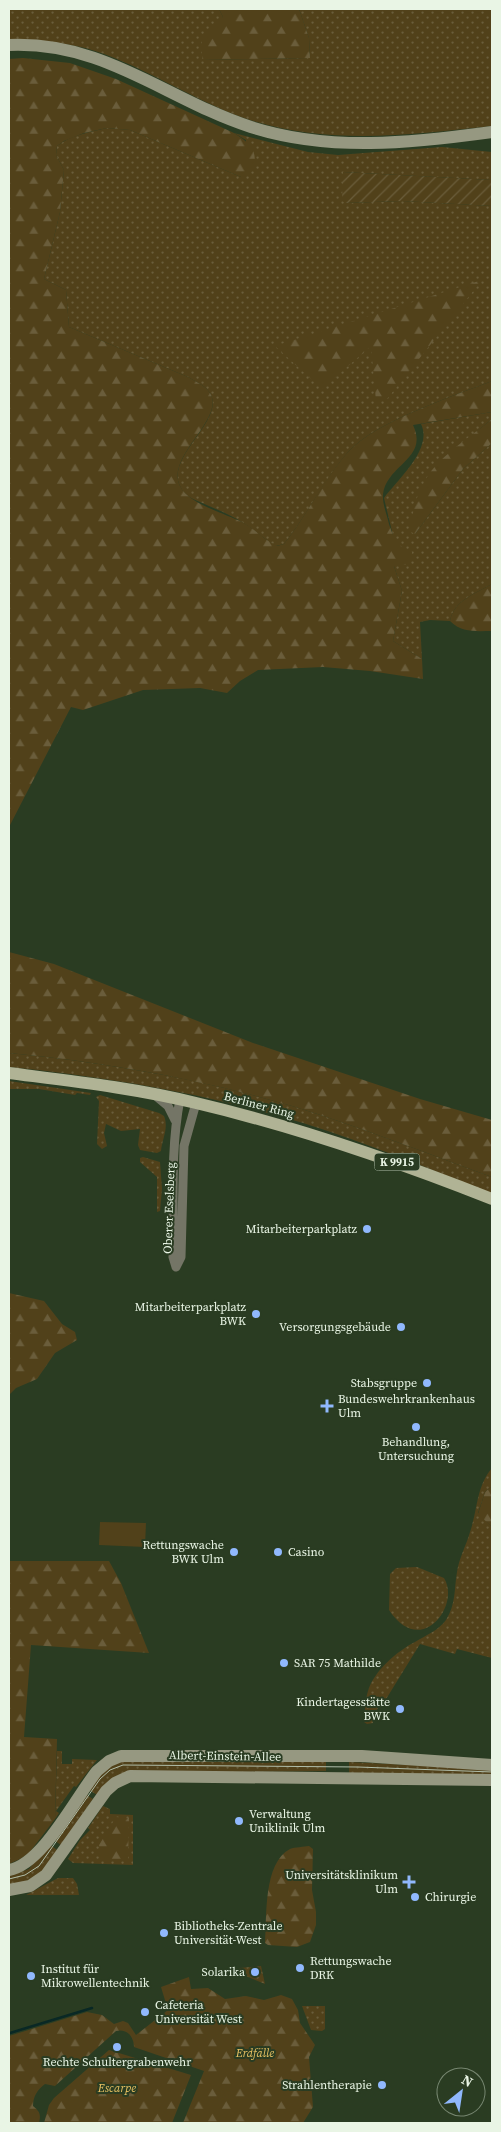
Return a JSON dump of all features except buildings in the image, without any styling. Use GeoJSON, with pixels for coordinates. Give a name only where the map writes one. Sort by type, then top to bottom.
{"type":"FeatureCollection","features":[{"type":"Feature","properties":{"kind":"main road","name":"Berliner Ring"},"geometry":{"type":"LineString","coordinates":[[9,1073],[154,1094],[196,1103],[300,1131],[408,1166],[492,1199]]}},
{"type":"Feature","properties":{"kind":"street"},"geometry":{"type":"LineString","coordinates":[[9,45],[29,44],[81,52],[136,74],[227,117],[250,126],[290,137],[338,143],[391,142],[492,132]]}},
{"type":"Feature","properties":{"kind":"street"},"geometry":{"type":"LineString","coordinates":[[154,1094],[168,1106],[176,1122]]}},
{"type":"Feature","properties":{"kind":"street","name":"Oberer Eselsberg"},"geometry":{"type":"LineString","coordinates":[[180,1099],[176,1122],[174,1167],[174,1257],[176,1267],[181,1257],[184,1146],[196,1103]]}},
{"type":"Feature","properties":{"kind":"street","name":"Albert-Einstein-Allee"},"geometry":{"type":"LineString","coordinates":[[9,1870],[18,1868],[34,1858],[99,1768],[121,1756],[369,1756],[441,1763],[492,1765]]}},
{"type":"Feature","properties":{"kind":"street","name":"Albert-Einstein-Allee"},"geometry":{"type":"LineString","coordinates":[[9,1890],[27,1888],[44,1878],[106,1791],[115,1783],[130,1776],[492,1780]]}},
{"type":"Feature","properties":{"kind":"green space"},"geometry":{"type":"Polygon","coordinates":[[[9,9],[219,9],[223,17],[203,60],[310,58],[309,38],[299,9],[491,9],[492,126],[368,136],[306,132],[275,127],[225,111],[133,66],[95,51],[52,42],[9,41],[9,9]]]}},
{"type":"Feature","properties":{"kind":"green space"},"geometry":{"type":"Polygon","coordinates":[[[219,9],[299,9],[309,38],[310,58],[202,60],[202,37],[223,17],[219,9]]]}},
{"type":"Feature","properties":{"kind":"green space"},"geometry":{"type":"Polygon","coordinates":[[[23,58],[70,63],[116,79],[234,133],[246,141],[253,150],[255,161],[250,174],[241,177],[130,130],[107,128],[84,133],[57,146],[56,155],[64,170],[60,212],[44,279],[66,290],[69,327],[188,377],[203,386],[210,393],[213,403],[210,414],[187,450],[178,474],[180,486],[190,498],[242,522],[277,546],[284,544],[348,452],[376,430],[436,402],[492,381],[492,412],[413,425],[416,446],[412,454],[392,475],[386,484],[383,494],[389,524],[395,538],[399,544],[412,552],[410,564],[394,566],[402,591],[393,641],[422,659],[423,679],[370,671],[323,667],[258,670],[240,681],[227,693],[200,688],[143,690],[83,710],[71,707],[9,827],[9,59],[23,58]]]}},
{"type":"Feature","properties":{"kind":"green space"},"geometry":{"type":"Polygon","coordinates":[[[107,128],[130,130],[241,177],[246,140],[234,133],[308,152],[338,155],[442,147],[492,152],[492,180],[343,172],[346,203],[402,201],[492,206],[492,381],[395,420],[360,441],[339,463],[284,544],[276,546],[240,521],[188,496],[180,486],[178,474],[187,451],[210,415],[213,404],[210,393],[203,386],[188,377],[69,327],[66,290],[44,279],[60,212],[64,170],[56,155],[57,146],[74,137],[107,128]]]}},
{"type":"Feature","properties":{"kind":"green space"},"geometry":{"type":"Polygon","coordinates":[[[343,172],[492,180],[492,206],[402,201],[345,203],[342,200],[343,172]]]}},
{"type":"Feature","properties":{"kind":"green space"},"geometry":{"type":"Polygon","coordinates":[[[482,280],[387,399],[376,401],[371,346],[322,389],[275,346],[482,280]]]}},
{"type":"Feature","properties":{"kind":"green space"},"geometry":{"type":"Polygon","coordinates":[[[492,412],[492,419],[442,460],[415,534],[463,469],[492,443],[492,584],[466,598],[456,608],[450,621],[430,620],[420,622],[422,659],[393,641],[402,591],[394,566],[402,548],[394,540],[384,498],[419,453],[423,434],[421,424],[492,412]]]}},
{"type":"Feature","properties":{"kind":"green space"},"geometry":{"type":"Polygon","coordinates":[[[492,419],[492,443],[463,469],[415,534],[409,531],[417,497],[432,471],[447,454],[492,419]]]}},
{"type":"Feature","properties":{"kind":"green space"},"geometry":{"type":"Polygon","coordinates":[[[492,584],[492,631],[475,631],[459,628],[450,621],[456,608],[466,598],[492,584]]]}},
{"type":"Feature","properties":{"kind":"green space"},"geometry":{"type":"Polygon","coordinates":[[[9,952],[54,964],[253,1043],[420,1099],[492,1120],[492,1177],[393,1140],[257,1096],[152,1073],[80,1061],[9,1053],[9,952]]]}},
{"type":"Feature","properties":{"kind":"green space"},"geometry":{"type":"Polygon","coordinates":[[[9,1053],[80,1061],[152,1073],[258,1096],[368,1131],[492,1177],[492,1194],[375,1148],[303,1123],[231,1103],[158,1088],[120,1081],[9,1067],[9,1053]]]}},
{"type":"Feature","properties":{"kind":"green space"},"geometry":{"type":"Polygon","coordinates":[[[9,1081],[91,1093],[90,1095],[77,1093],[75,1095],[39,1089],[9,1089],[9,1081]]]}},
{"type":"Feature","properties":{"kind":"green space"},"geometry":{"type":"Polygon","coordinates":[[[100,1095],[164,1116],[166,1129],[161,1151],[157,1153],[140,1150],[138,1145],[140,1129],[121,1131],[106,1124],[104,1133],[107,1146],[102,1149],[97,1144],[99,1101],[96,1097],[100,1095]]]}},
{"type":"Feature","properties":{"kind":"green space"},"geometry":{"type":"Polygon","coordinates":[[[143,1157],[160,1162],[162,1189],[160,1211],[157,1212],[157,1177],[140,1162],[140,1158],[143,1157]]]}},
{"type":"Feature","properties":{"kind":"green space"},"geometry":{"type":"Polygon","coordinates":[[[9,1293],[44,1301],[62,1324],[75,1332],[77,1340],[55,1353],[37,1379],[16,1388],[9,1395],[9,1293]]]}},
{"type":"Feature","properties":{"kind":"green space"},"geometry":{"type":"Polygon","coordinates":[[[492,1468],[492,1486],[485,1492],[478,1513],[492,1527],[492,1658],[457,1649],[455,1654],[420,1644],[383,1704],[381,1703],[372,1718],[373,1723],[367,1724],[364,1722],[366,1698],[375,1676],[387,1662],[401,1651],[439,1627],[449,1614],[453,1603],[458,1567],[473,1523],[480,1491],[492,1468]]]}},
{"type":"Feature","properties":{"kind":"green space"},"geometry":{"type":"Polygon","coordinates":[[[492,1486],[492,1527],[478,1514],[485,1492],[492,1486]]]}},
{"type":"Feature","properties":{"kind":"green space"},"geometry":{"type":"Polygon","coordinates":[[[100,1522],[146,1523],[145,1547],[99,1545],[100,1522]]]}},
{"type":"Feature","properties":{"kind":"green space"},"geometry":{"type":"Polygon","coordinates":[[[9,1561],[109,1561],[121,1583],[149,1653],[31,1645],[24,1737],[57,1739],[55,1819],[29,1853],[9,1864],[9,1561]]]}},
{"type":"Feature","properties":{"kind":"green space"},"geometry":{"type":"Polygon","coordinates":[[[417,1567],[444,1578],[448,1589],[443,1613],[425,1629],[413,1629],[401,1624],[389,1610],[390,1574],[396,1568],[417,1567]]]}},
{"type":"Feature","properties":{"kind":"green space"},"geometry":{"type":"Polygon","coordinates":[[[57,1751],[62,1751],[62,1764],[72,1764],[72,1759],[97,1760],[76,1787],[74,1786],[56,1811],[59,1813],[55,1819],[57,1751]]]}},
{"type":"Feature","properties":{"kind":"green space"},"geometry":{"type":"Polygon","coordinates":[[[115,1761],[326,1762],[326,1771],[136,1773],[99,1796],[87,1789],[115,1761]]]}},
{"type":"Feature","properties":{"kind":"green space"},"geometry":{"type":"Polygon","coordinates":[[[349,1762],[492,1769],[492,1778],[349,1776],[349,1762]]]}},
{"type":"Feature","properties":{"kind":"green space"},"geometry":{"type":"Polygon","coordinates":[[[87,1795],[93,1799],[61,1845],[55,1841],[87,1795]]]}},
{"type":"Feature","properties":{"kind":"green space"},"geometry":{"type":"Polygon","coordinates":[[[103,1806],[110,1809],[110,1814],[133,1815],[133,1865],[73,1863],[68,1859],[80,1840],[90,1830],[88,1828],[103,1806]]]}},
{"type":"Feature","properties":{"kind":"green space"},"geometry":{"type":"Polygon","coordinates":[[[116,1817],[129,1818],[128,1861],[101,1860],[99,1845],[116,1817]]]}},
{"type":"Feature","properties":{"kind":"green space"},"geometry":{"type":"Polygon","coordinates":[[[49,1844],[60,1852],[42,1875],[9,1888],[9,1876],[29,1869],[49,1844]]]}},
{"type":"Feature","properties":{"kind":"green space"},"geometry":{"type":"Polygon","coordinates":[[[309,1846],[313,1849],[312,1890],[316,1912],[316,1925],[310,1942],[297,1947],[268,1945],[265,1943],[268,1892],[275,1866],[281,1856],[290,1849],[309,1846]]]}},
{"type":"Feature","properties":{"kind":"green space"},"geometry":{"type":"Polygon","coordinates":[[[58,1878],[73,1878],[77,1884],[79,1895],[26,1895],[58,1878]]]}},
{"type":"Feature","properties":{"kind":"green space"},"geometry":{"type":"Polygon","coordinates":[[[261,1966],[265,1984],[229,1969],[261,1966]]]}},
{"type":"Feature","properties":{"kind":"green space","name":"Erdfälle"},"geometry":{"type":"Polygon","coordinates":[[[189,1977],[191,1989],[208,1988],[225,1999],[246,1996],[264,2000],[281,1995],[292,1999],[298,2010],[300,2023],[315,2045],[309,2057],[313,2107],[303,2123],[183,2123],[204,2071],[134,2047],[133,2040],[129,2034],[120,2030],[116,2031],[55,2086],[45,2084],[40,2088],[33,2102],[33,2106],[39,2113],[39,2123],[9,2123],[9,2036],[87,2012],[102,2015],[114,2024],[123,2021],[128,2023],[136,2035],[168,2010],[161,1987],[189,1977]]]}},
{"type":"Feature","properties":{"kind":"green space"},"geometry":{"type":"Polygon","coordinates":[[[302,2006],[325,2006],[325,2029],[322,2031],[311,2030],[302,2006]]]}},
{"type":"Feature","properties":{"kind":"green space","name":"Escarpe"},"geometry":{"type":"Polygon","coordinates":[[[109,2050],[191,2075],[172,2123],[44,2123],[49,2105],[54,2098],[109,2050]]]}},
{"type":"Feature","properties":{"kind":"waterway"},"geometry":{"type":"LineString","coordinates":[[10,2033],[92,2008]]}},
{"type":"Feature","properties":{"kind":"tram line"},"geometry":{"type":"LineString","coordinates":[[9,1879],[25,1875],[39,1866],[100,1779],[110,1770],[123,1765],[358,1767],[492,1772]]}},
{"type":"Feature","properties":{"kind":"place","name":"Mitarbeiterparkplatz"},"geometry":{"type":"Point","coordinates":[367,1229]}},
{"type":"Feature","properties":{"kind":"place","name":"Mitarbeiterparkplatz BWK"},"geometry":{"type":"Point","coordinates":[256,1314]}},
{"type":"Feature","properties":{"kind":"place","name":"Versorgungsgebäude"},"geometry":{"type":"Point","coordinates":[401,1327]}},
{"type":"Feature","properties":{"kind":"place","name":"Stabsgruppe"},"geometry":{"type":"Point","coordinates":[427,1383]}},
{"type":"Feature","properties":{"kind":"place","name":"Bundeswehrkrankenhaus Ulm"},"geometry":{"type":"Point","coordinates":[327,1406]}},
{"type":"Feature","properties":{"kind":"place","name":"Behandlung, Untersuchung"},"geometry":{"type":"Point","coordinates":[416,1427]}},
{"type":"Feature","properties":{"kind":"place","name":"Rettungswache BWK Ulm"},"geometry":{"type":"Point","coordinates":[234,1552]}},
{"type":"Feature","properties":{"kind":"place","name":"Casino"},"geometry":{"type":"Point","coordinates":[278,1552]}},
{"type":"Feature","properties":{"kind":"place","name":"SAR 75 Mathilde"},"geometry":{"type":"Point","coordinates":[284,1663]}},
{"type":"Feature","properties":{"kind":"place","name":"Kindertagesstätte BWK"},"geometry":{"type":"Point","coordinates":[400,1709]}},
{"type":"Feature","properties":{"kind":"place","name":"Verwaltung Uniklinik Ulm"},"geometry":{"type":"Point","coordinates":[239,1821]}},
{"type":"Feature","properties":{"kind":"place","name":"Universitätsklinikum Ulm"},"geometry":{"type":"Point","coordinates":[409,1882]}},
{"type":"Feature","properties":{"kind":"place","name":"Chirurgie"},"geometry":{"type":"Point","coordinates":[415,1897]}},
{"type":"Feature","properties":{"kind":"place","name":"Bibliotheks-Zentrale Universität-West"},"geometry":{"type":"Point","coordinates":[164,1933]}},
{"type":"Feature","properties":{"kind":"place","name":"Rettungswache DRK"},"geometry":{"type":"Point","coordinates":[300,1968]}},
{"type":"Feature","properties":{"kind":"place","name":"Solarika"},"geometry":{"type":"Point","coordinates":[255,1972]}},
{"type":"Feature","properties":{"kind":"place","name":"Institut für Mikrowellentechnik"},"geometry":{"type":"Point","coordinates":[31,1976]}},
{"type":"Feature","properties":{"kind":"place","name":"Cafeteria Universität West"},"geometry":{"type":"Point","coordinates":[145,2012]}},
{"type":"Feature","properties":{"kind":"place","name":"Rechte Schultergrabenwehr"},"geometry":{"type":"Point","coordinates":[117,2047]}},
{"type":"Feature","properties":{"kind":"place","name":"Strahlentherapie"},"geometry":{"type":"Point","coordinates":[382,2085]}}]}
